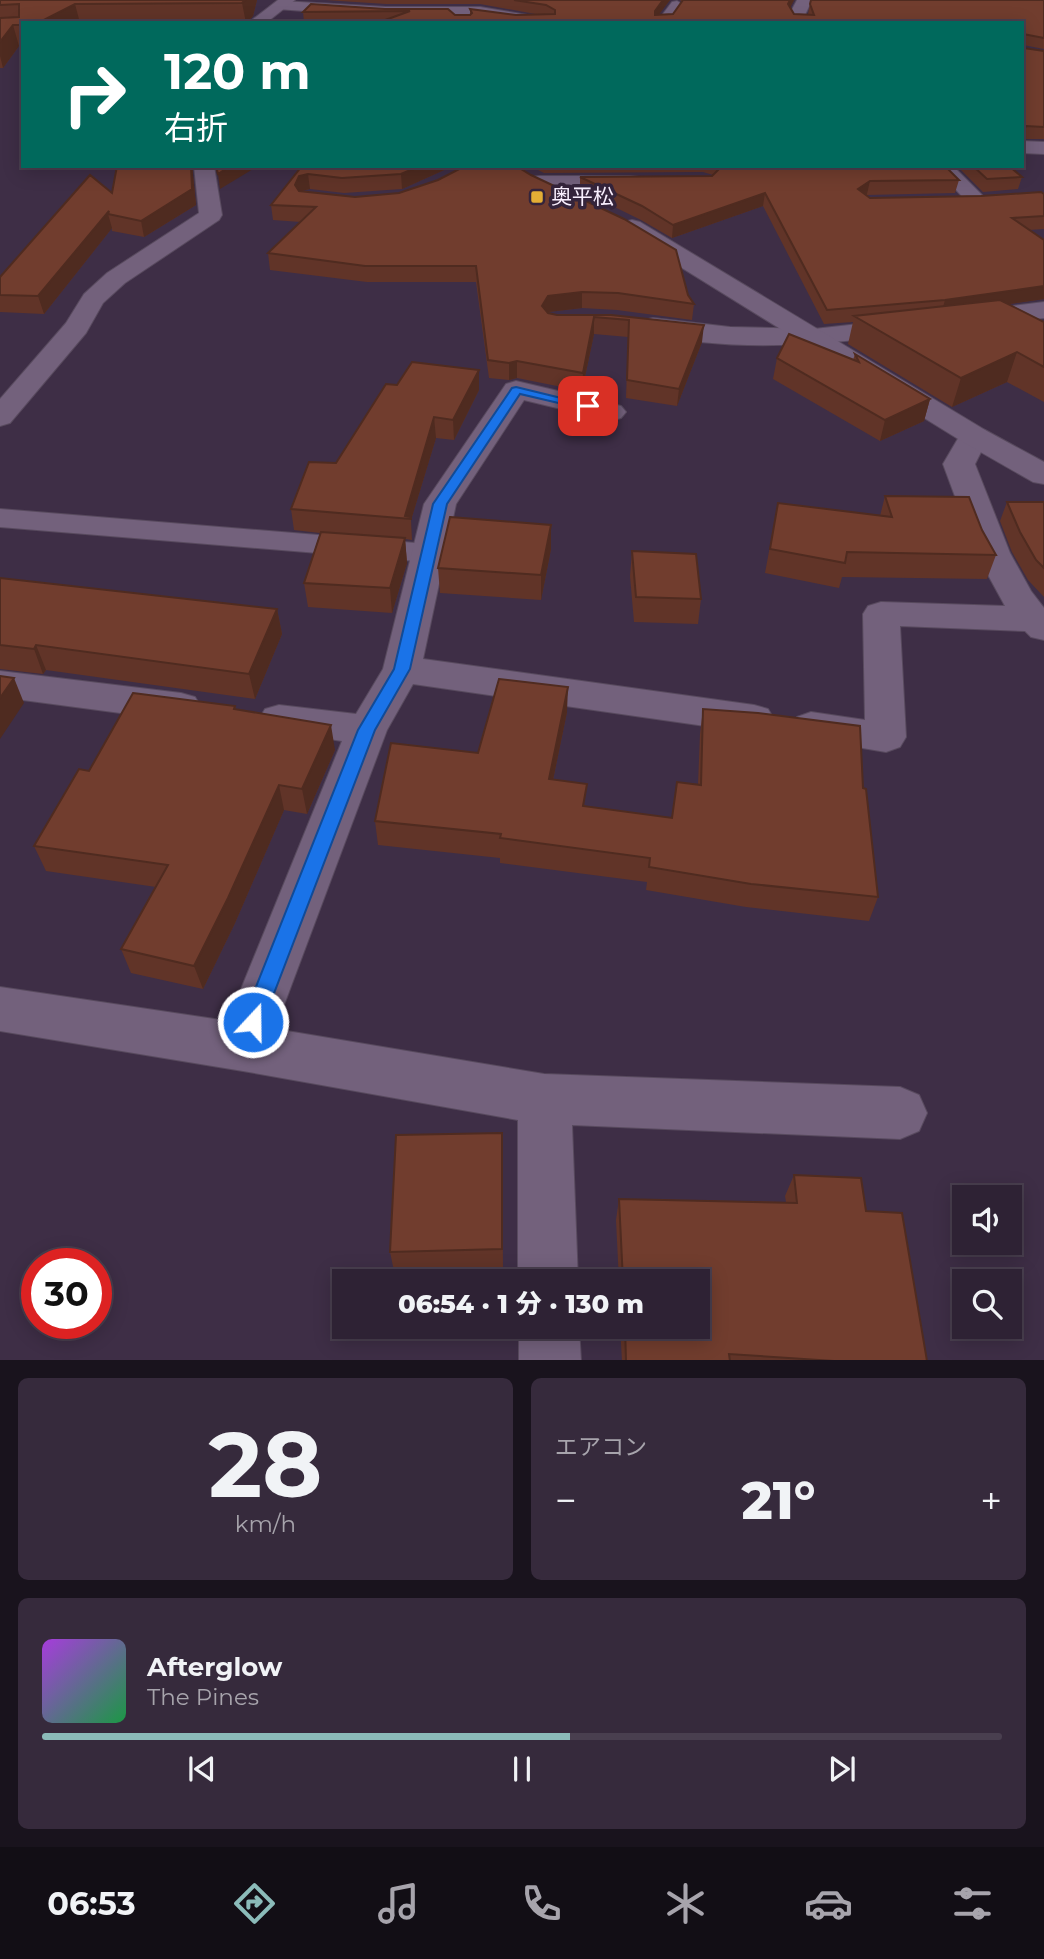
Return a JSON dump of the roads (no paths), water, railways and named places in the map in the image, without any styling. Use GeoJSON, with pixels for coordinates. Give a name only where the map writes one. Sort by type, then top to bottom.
{"type":"FeatureCollection","features":[{"type":"Feature","properties":{"kind":"street"},"geometry":{"type":"LineString","coordinates":[[802,21],[797,15],[799,7],[806,0]]}},
{"type":"Feature","properties":{"kind":"street"},"geometry":{"type":"LineString","coordinates":[[260,21],[285,3],[386,12],[480,12],[533,21]]}},
{"type":"Feature","properties":{"kind":"street"},"geometry":{"type":"LineString","coordinates":[[1024,147],[1044,148]]}},
{"type":"Feature","properties":{"kind":"street"},"geometry":{"type":"LineString","coordinates":[[0,417],[77,327],[93,299],[116,278],[211,215],[204,168]]}},
{"type":"Feature","properties":{"kind":"street"},"geometry":{"type":"LineString","coordinates":[[649,182],[528,177],[632,227],[974,436],[1044,475]]}},
{"type":"Feature","properties":{"kind":"street"},"geometry":{"type":"LineString","coordinates":[[624,323],[730,335],[814,337],[1044,310]]}},
{"type":"Feature","properties":{"kind":"street"},"geometry":{"type":"LineString","coordinates":[[243,1047],[367,730],[402,669],[440,504],[516,390],[611,412]]}},
{"type":"Feature","properties":{"kind":"street"},"geometry":{"type":"LineString","coordinates":[[974,436],[959,464],[1000,567],[1038,624]]}},
{"type":"Feature","properties":{"kind":"street"},"geometry":{"type":"LineString","coordinates":[[402,669],[886,737],[881,614],[1038,624]]}},
{"type":"Feature","properties":{"kind":"street"},"geometry":{"type":"LineString","coordinates":[[0,684],[367,730]]}},
{"type":"Feature","properties":{"kind":"street"},"geometry":{"type":"LineString","coordinates":[[0,1009],[243,1047],[544,1099],[900,1113]]}},
{"type":"Feature","properties":{"kind":"street"},"geometry":{"type":"LineString","coordinates":[[544,1099],[548,1269]]}},
{"type":"Feature","properties":{"kind":"street"},"geometry":{"type":"LineString","coordinates":[[549,1339],[550,1360]]}},
{"type":"Feature","properties":{"kind":"lane"},"geometry":{"type":"LineString","coordinates":[[665,21],[677,5]]}},
{"type":"Feature","properties":{"kind":"lane"},"geometry":{"type":"LineString","coordinates":[[945,168],[983,200],[953,201]]}},
{"type":"Feature","properties":{"kind":"lane"},"geometry":{"type":"LineString","coordinates":[[0,518],[428,553]]}},
{"type":"Feature","properties":{"kind":"place","name":"奥平松"},"geometry":{"type":"Point","coordinates":[537,197]}}]}
